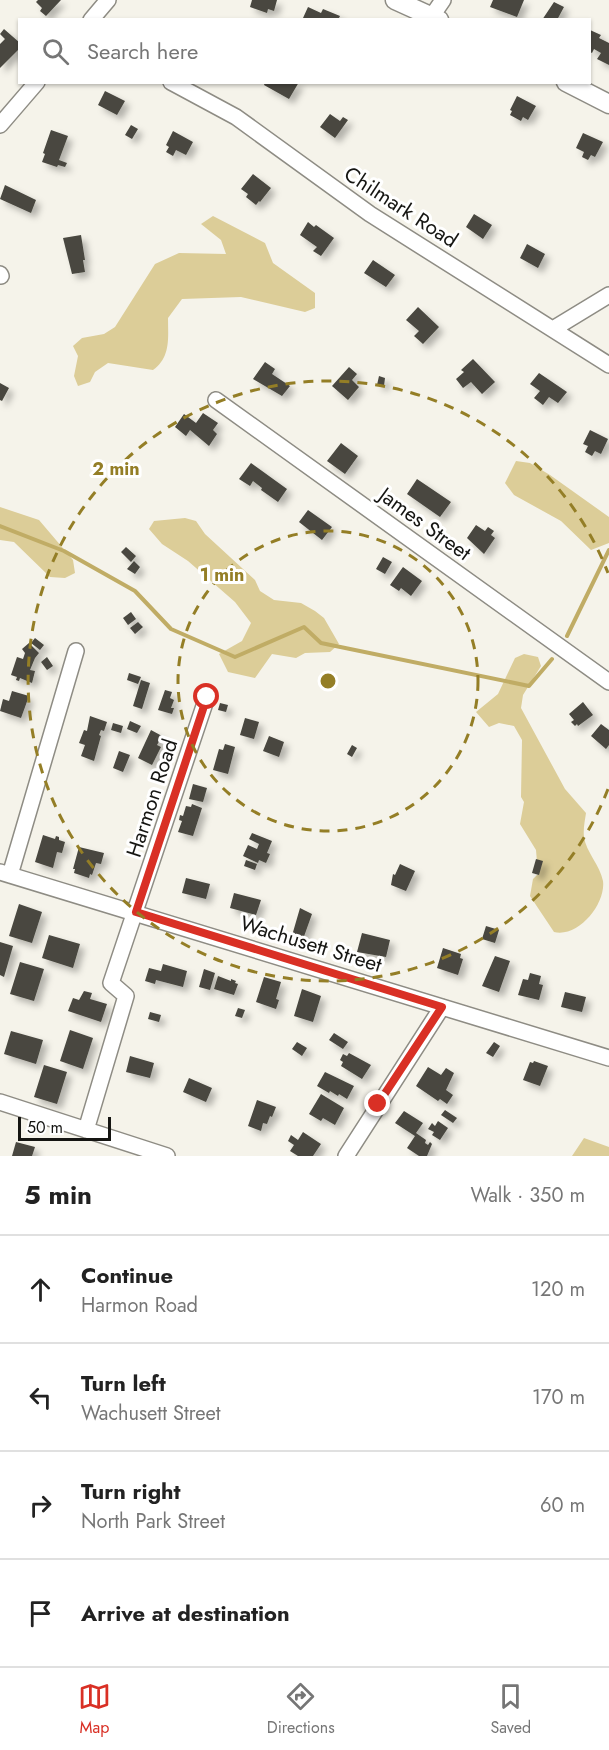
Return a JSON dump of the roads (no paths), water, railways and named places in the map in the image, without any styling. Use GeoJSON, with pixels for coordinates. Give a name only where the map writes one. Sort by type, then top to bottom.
{"type":"FeatureCollection","features":[{"type":"Feature","properties":{"kind":"main road"},"geometry":{"type":"LineString","coordinates":[[395,0],[436,18]]}},
{"type":"Feature","properties":{"kind":"main road"},"geometry":{"type":"LineString","coordinates":[[570,84],[609,104]]}},
{"type":"Feature","properties":{"kind":"street"},"geometry":{"type":"LineString","coordinates":[[94,18],[108,0]]}},
{"type":"Feature","properties":{"kind":"street"},"geometry":{"type":"LineString","coordinates":[[436,18],[443,0]]}},
{"type":"Feature","properties":{"kind":"street"},"geometry":{"type":"LineString","coordinates":[[0,125],[35,84]]}},
{"type":"Feature","properties":{"kind":"street","name":"Chilmark Road"},"geometry":{"type":"LineString","coordinates":[[175,84],[236,117],[370,214],[609,365]]}},
{"type":"Feature","properties":{"kind":"street"},"geometry":{"type":"LineString","coordinates":[[553,329],[609,295]]}},
{"type":"Feature","properties":{"kind":"street","name":"James Street"},"geometry":{"type":"LineString","coordinates":[[216,400],[609,682]]}},
{"type":"Feature","properties":{"kind":"street"},"geometry":{"type":"LineString","coordinates":[[5,873],[76,651]]}},
{"type":"Feature","properties":{"kind":"street","name":"Harmon Road"},"geometry":{"type":"LineString","coordinates":[[86,1130],[126,996],[111,983],[207,697]]}},
{"type":"Feature","properties":{"kind":"street","name":"Wachusett Street"},"geometry":{"type":"LineString","coordinates":[[5,873],[609,1058]]}},
{"type":"Feature","properties":{"kind":"street"},"geometry":{"type":"LineString","coordinates":[[346,1156],[442,1007]]}},
{"type":"Feature","properties":{"kind":"street"},"geometry":{"type":"LineString","coordinates":[[0,1102],[167,1156]]}},
{"type":"Feature","properties":{"kind":"waterway"},"geometry":{"type":"LineString","coordinates":[[0,526],[64,551],[135,591],[171,629],[235,657],[304,627],[321,643],[529,686],[552,659]]}},
{"type":"Feature","properties":{"kind":"waterway"},"geometry":{"type":"LineString","coordinates":[[567,636],[609,550]]}}]}
